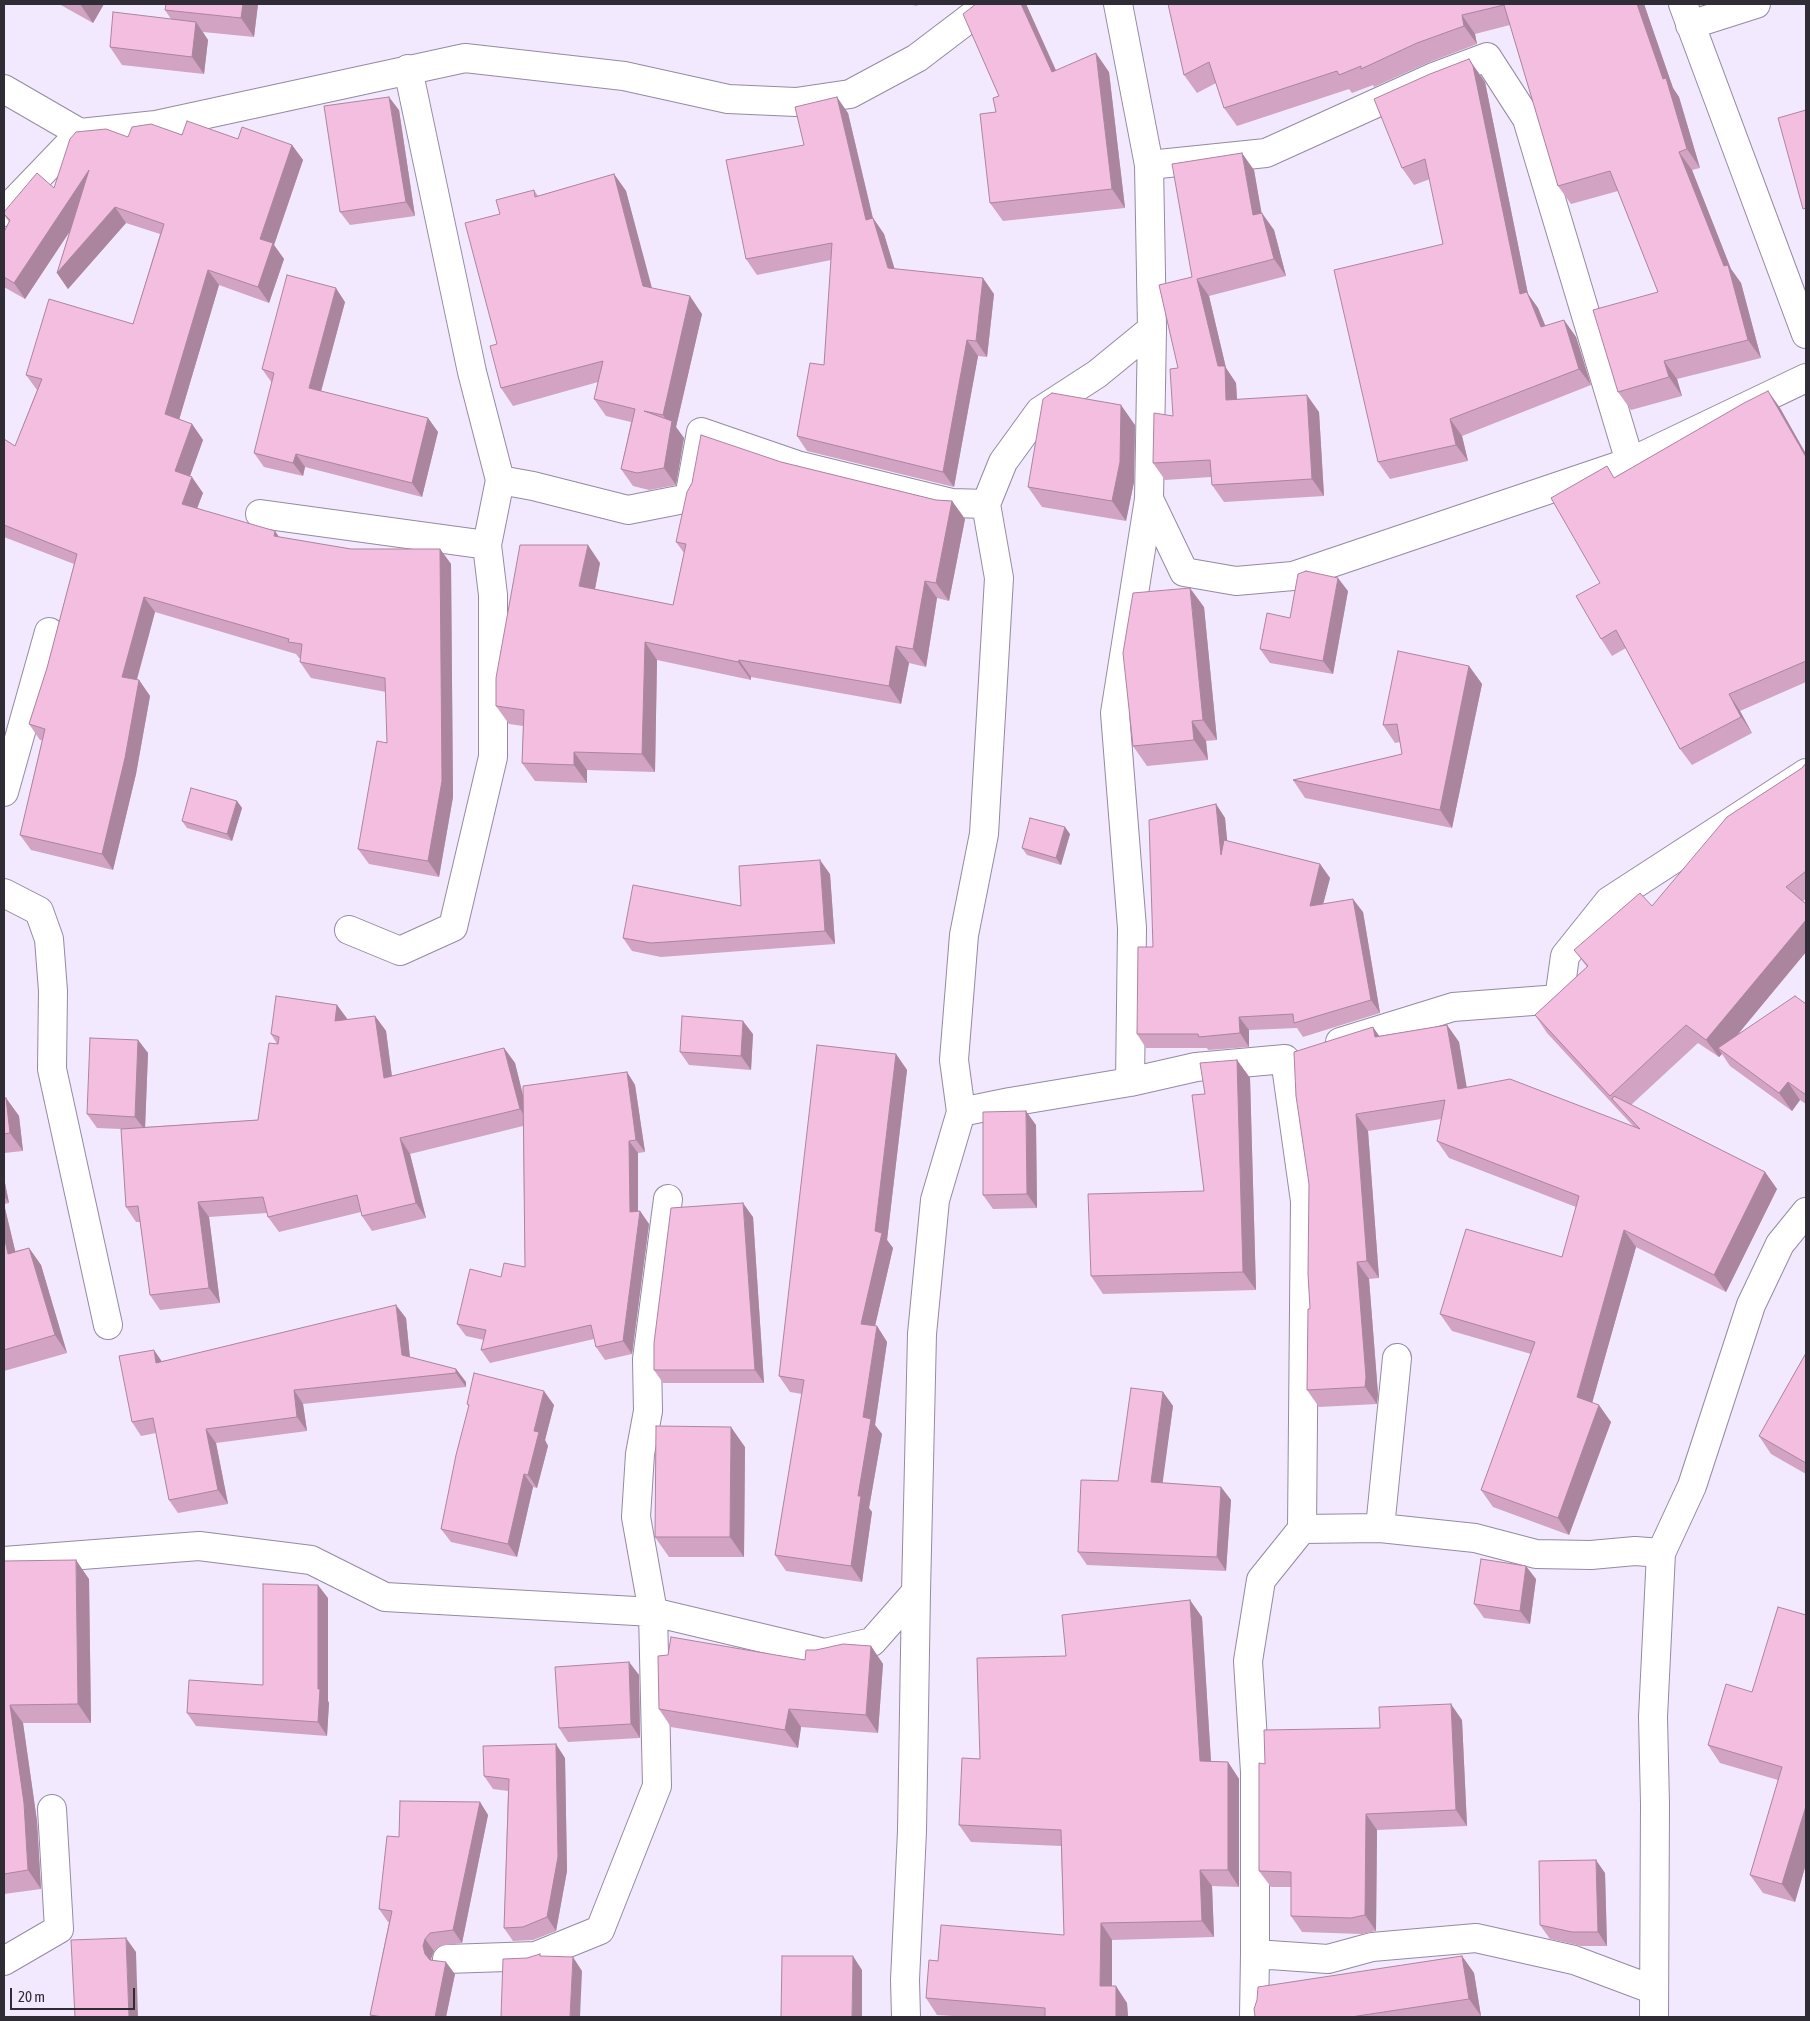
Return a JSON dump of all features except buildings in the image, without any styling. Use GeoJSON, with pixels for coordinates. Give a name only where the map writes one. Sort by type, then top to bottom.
{"type":"FeatureCollection","features":[{"type":"Feature","properties":{"kind":"street"},"geometry":{"type":"LineString","coordinates":[[4,89],[80,133],[156,125],[465,58],[624,76],[728,99],[796,102],[850,94],[917,58],[988,4]]}},
{"type":"Feature","properties":{"kind":"street"},"geometry":{"type":"LineString","coordinates":[[1118,4],[1149,165],[1152,329],[1149,499],[1115,712],[1132,928],[1130,1082]]}},
{"type":"Feature","properties":{"kind":"street"},"geometry":{"type":"LineString","coordinates":[[1756,4],[1686,14],[1806,334]]}},
{"type":"Feature","properties":{"kind":"street"},"geometry":{"type":"LineString","coordinates":[[1149,165],[1266,153],[1436,76],[1487,57],[1527,119],[1630,462]]}},
{"type":"Feature","properties":{"kind":"street"},"geometry":{"type":"LineString","coordinates":[[349,930],[400,951],[453,928],[493,757],[493,595],[487,545],[500,480],[472,372],[408,69]]}},
{"type":"Feature","properties":{"kind":"street"},"geometry":{"type":"LineString","coordinates":[[4,212],[80,133]]}},
{"type":"Feature","properties":{"kind":"street"},"geometry":{"type":"LineString","coordinates":[[906,2017],[905,1980],[912,1831],[923,1325],[935,1200],[961,1112],[954,1060],[964,934],[984,834],[999,578],[986,504],[1003,462],[1040,411],[1097,374],[1152,329]]}},
{"type":"Feature","properties":{"kind":"street"},"geometry":{"type":"LineString","coordinates":[[1149,499],[1184,572],[1236,581],[1293,576],[1630,462],[1806,378]]}},
{"type":"Feature","properties":{"kind":"street"},"geometry":{"type":"LineString","coordinates":[[500,480],[533,486],[628,510],[689,498],[701,432],[797,466],[952,502],[986,504]]}},
{"type":"Feature","properties":{"kind":"street"},"geometry":{"type":"LineString","coordinates":[[260,514],[487,545]]}},
{"type":"Feature","properties":{"kind":"street"},"geometry":{"type":"LineString","coordinates":[[4,792],[49,632]]}},
{"type":"Feature","properties":{"kind":"street"},"geometry":{"type":"LineString","coordinates":[[961,1112],[1130,1082],[1196,1066],[1301,1054],[1453,1007],[1559,999],[1565,956],[1609,901],[1806,773]]}},
{"type":"Feature","properties":{"kind":"street"},"geometry":{"type":"LineString","coordinates":[[4,893],[39,911],[50,939],[53,991],[52,1069],[108,1325]]}},
{"type":"Feature","properties":{"kind":"street"},"geometry":{"type":"LineString","coordinates":[[1254,2017],[1255,1772],[1248,1661],[1261,1580],[1302,1529],[1305,1201],[1301,1054]]}},
{"type":"Feature","properties":{"kind":"street"},"geometry":{"type":"LineString","coordinates":[[447,1959],[536,1956],[600,1930],[657,1786],[653,1612],[636,1518],[640,1454],[648,1412],[647,1359],[668,1199]]}},
{"type":"Feature","properties":{"kind":"street"},"geometry":{"type":"LineString","coordinates":[[1654,2017],[1655,1804],[1653,1717],[1661,1553],[1692,1486],[1751,1305],[1780,1244],[1806,1212]]}},
{"type":"Feature","properties":{"kind":"street"},"geometry":{"type":"LineString","coordinates":[[1380,1528],[1397,1358]]}},
{"type":"Feature","properties":{"kind":"street"},"geometry":{"type":"LineString","coordinates":[[1302,1529],[1380,1528],[1475,1538],[1536,1554],[1591,1555],[1635,1551],[1661,1553]]}},
{"type":"Feature","properties":{"kind":"street"},"geometry":{"type":"LineString","coordinates":[[4,1560],[199,1546],[311,1560],[385,1597],[653,1612],[825,1654],[872,1642],[916,1592]]}},
{"type":"Feature","properties":{"kind":"street"},"geometry":{"type":"LineString","coordinates":[[4,1961],[59,1929],[52,1809]]}},
{"type":"Feature","properties":{"kind":"street"},"geometry":{"type":"LineString","coordinates":[[1255,1954],[1328,1960],[1372,1947],[1476,1938],[1574,1960],[1654,1990]]}}]}
